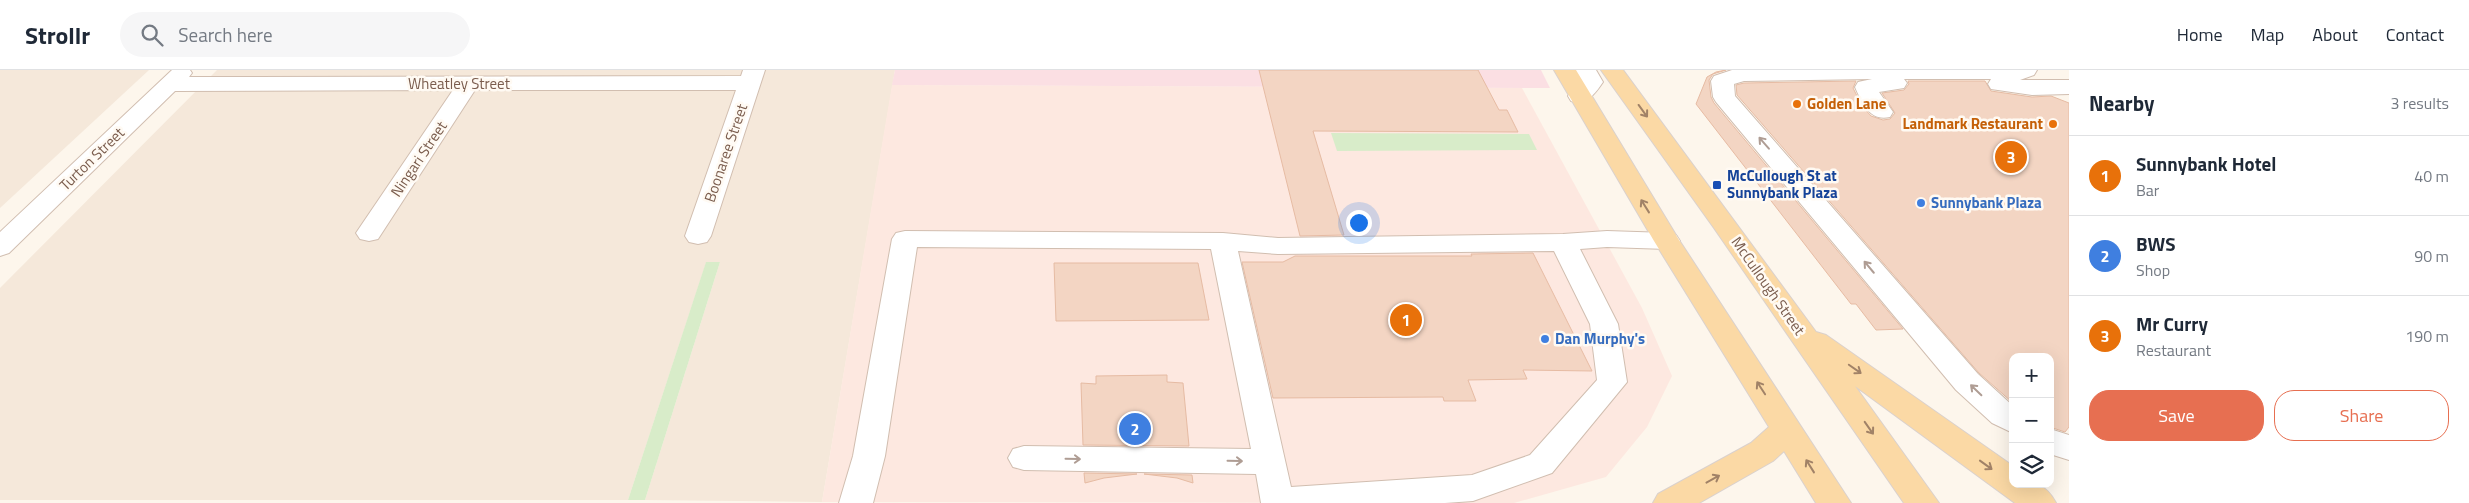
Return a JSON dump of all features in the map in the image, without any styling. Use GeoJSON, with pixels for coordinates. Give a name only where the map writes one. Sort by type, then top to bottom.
{"type":"FeatureCollection","features":[{"type":"Feature","properties":{"kind":"main road"},"geometry":{"type":"LineString","coordinates":[[1564,70],[1667,241],[1834,503]]}},
{"type":"Feature","properties":{"kind":"main road","name":"McCullough Street"},"geometry":{"type":"LineString","coordinates":[[1614,71],[1922,503]]}},
{"type":"Feature","properties":{"kind":"main road"},"geometry":{"type":"LineString","coordinates":[[1800,332],[2009,481]]}},
{"type":"Feature","properties":{"kind":"main road"},"geometry":{"type":"LineString","coordinates":[[1670,503],[1762,452],[1787,429]]}},
{"type":"Feature","properties":{"kind":"main road"},"geometry":{"type":"LineString","coordinates":[[2018,488],[2039,503]]}},
{"type":"Feature","properties":{"kind":"street"},"geometry":{"type":"LineString","coordinates":[[1579,96],[1592,82],[1585,70]]}},
{"type":"Feature","properties":{"kind":"street"},"geometry":{"type":"LineString","coordinates":[[2037,70],[2065,84]]}},
{"type":"Feature","properties":{"kind":"street"},"geometry":{"type":"LineString","coordinates":[[2009,419],[1967,382],[1724,97],[1721,88],[1722,81],[1742,74],[2006,75],[2032,88],[2065,84]]}},
{"type":"Feature","properties":{"kind":"street"},"geometry":{"type":"LineString","coordinates":[[1882,112],[1872,100],[1866,86],[2006,75]]}},
{"type":"Feature","properties":{"kind":"street","name":"Wheatley Street"},"geometry":{"type":"LineString","coordinates":[[177,77],[468,84],[752,77]]}},
{"type":"Feature","properties":{"kind":"street","name":"Turton Street"},"geometry":{"type":"LineString","coordinates":[[0,247],[177,77]]}},
{"type":"Feature","properties":{"kind":"street","name":"Boonaree Street"},"geometry":{"type":"LineString","coordinates":[[698,236],[752,77]]}},
{"type":"Feature","properties":{"kind":"street","name":"Ningari Street"},"geometry":{"type":"LineString","coordinates":[[369,233],[468,84]]}},
{"type":"Feature","properties":{"kind":"street"},"geometry":{"type":"LineString","coordinates":[[856,503],[869,456],[905,239],[1223,241],[1278,246],[1563,242],[1606,239],[1667,241]]}},
{"type":"Feature","properties":{"kind":"street"},"geometry":{"type":"LineString","coordinates":[[1223,241],[1278,502],[1473,488],[1541,464],[1612,382],[1604,324],[1563,242]]}},
{"type":"Feature","properties":{"kind":"street"},"geometry":{"type":"LineString","coordinates":[[1024,458],[1270,462]]}},
{"type":"Feature","properties":{"kind":"shaded area"},"geometry":{"type":"Polygon","coordinates":[[[0,70],[149,70],[0,208],[0,70]]]}},
{"type":"Feature","properties":{"kind":"shaded area"},"geometry":{"type":"Polygon","coordinates":[[[217,70],[895,70],[822,502],[645,500],[720,262],[706,263],[628,500],[0,500],[0,288],[217,70]]]}},
{"type":"Feature","properties":{"kind":"shaded area"},"geometry":{"type":"Polygon","coordinates":[[[895,70],[1541,70],[1550,88],[892,85],[895,70]]]}},
{"type":"Feature","properties":{"kind":"shaded area"},"geometry":{"type":"Polygon","coordinates":[[[892,85],[1522,88],[1642,308],[1672,376],[1647,427],[1606,477],[1514,503],[822,502],[892,85]]]}},
{"type":"Feature","properties":{"kind":"green space"},"geometry":{"type":"Polygon","coordinates":[[[1331,133],[1529,134],[1537,150],[1337,151],[1331,133]]]}},
{"type":"Feature","properties":{"kind":"green space"},"geometry":{"type":"Polygon","coordinates":[[[706,262],[720,262],[645,500],[628,500],[706,262]]]}},
{"type":"Feature","properties":{"kind":"building"},"geometry":{"type":"Polygon","coordinates":[[[1259,70],[1478,70],[1499,110],[1507,110],[1518,132],[1313,131],[1344,235],[1300,236],[1259,70]]]}},
{"type":"Feature","properties":{"kind":"building"},"geometry":{"type":"Polygon","coordinates":[[[1726,70],[1713,74],[1709,80],[1711,97],[1714,103],[1903,329],[1876,330],[1856,304],[1851,304],[1696,104],[1707,77],[1716,72],[1726,70]]]}},
{"type":"Feature","properties":{"kind":"building","name":"Sunnybank Plaza"},"geometry":{"type":"Polygon","coordinates":[[[1856,81],[1853,88],[1862,106],[1871,116],[1883,120],[1890,119],[1895,113],[1882,93],[1904,90],[1909,84],[1908,81],[1985,81],[1991,91],[2032,97],[2051,96],[2069,103],[2069,427],[2065,432],[2054,428],[2054,353],[2009,353],[2009,399],[1979,373],[1737,95],[1736,85],[1744,83],[1856,81]]]}},
{"type":"Feature","properties":{"kind":"building"},"geometry":{"type":"Polygon","coordinates":[[[1533,253],[1592,371],[1523,370],[1527,379],[1468,380],[1476,401],[1444,401],[1443,397],[1273,398],[1242,262],[1283,262],[1295,256],[1472,256],[1471,254],[1533,253]]]}},
{"type":"Feature","properties":{"kind":"building"},"geometry":{"type":"Polygon","coordinates":[[[1054,263],[1198,263],[1209,320],[1056,321],[1054,263]]]}},
{"type":"Feature","properties":{"kind":"building"},"geometry":{"type":"Polygon","coordinates":[[[1167,375],[1167,382],[1183,383],[1189,446],[1083,445],[1081,383],[1096,384],[1096,376],[1167,375]]]}},
{"type":"Feature","properties":{"kind":"building"},"geometry":{"type":"Polygon","coordinates":[[[1084,473],[1137,474],[1104,478],[1085,483],[1084,473]]]}},
{"type":"Feature","properties":{"kind":"building"},"geometry":{"type":"Polygon","coordinates":[[[1144,474],[1192,475],[1193,483],[1177,478],[1144,474]]]}},
{"type":"Feature","properties":{"kind":"place","name":"Golden Lane"},"geometry":{"type":"Point","coordinates":[1797,104]}},
{"type":"Feature","properties":{"kind":"place","name":"Landmark Restaurant"},"geometry":{"type":"Point","coordinates":[2053,124]}},
{"type":"Feature","properties":{"kind":"place","name":"Mr Curry"},"geometry":{"type":"Point","coordinates":[2011,157]}},
{"type":"Feature","properties":{"kind":"place","name":"McCullough St at Sunnybank Plaza"},"geometry":{"type":"Point","coordinates":[1717,185]}},
{"type":"Feature","properties":{"kind":"place","name":"Sunnybank Plaza"},"geometry":{"type":"Point","coordinates":[1921,203]}},
{"type":"Feature","properties":{"kind":"place","name":"Sunnybank Hotel"},"geometry":{"type":"Point","coordinates":[1406,320]}},
{"type":"Feature","properties":{"kind":"place","name":"Dan Murphy's"},"geometry":{"type":"Point","coordinates":[1545,339]}},
{"type":"Feature","properties":{"kind":"place","name":"BWS"},"geometry":{"type":"Point","coordinates":[1135,429]}}]}
